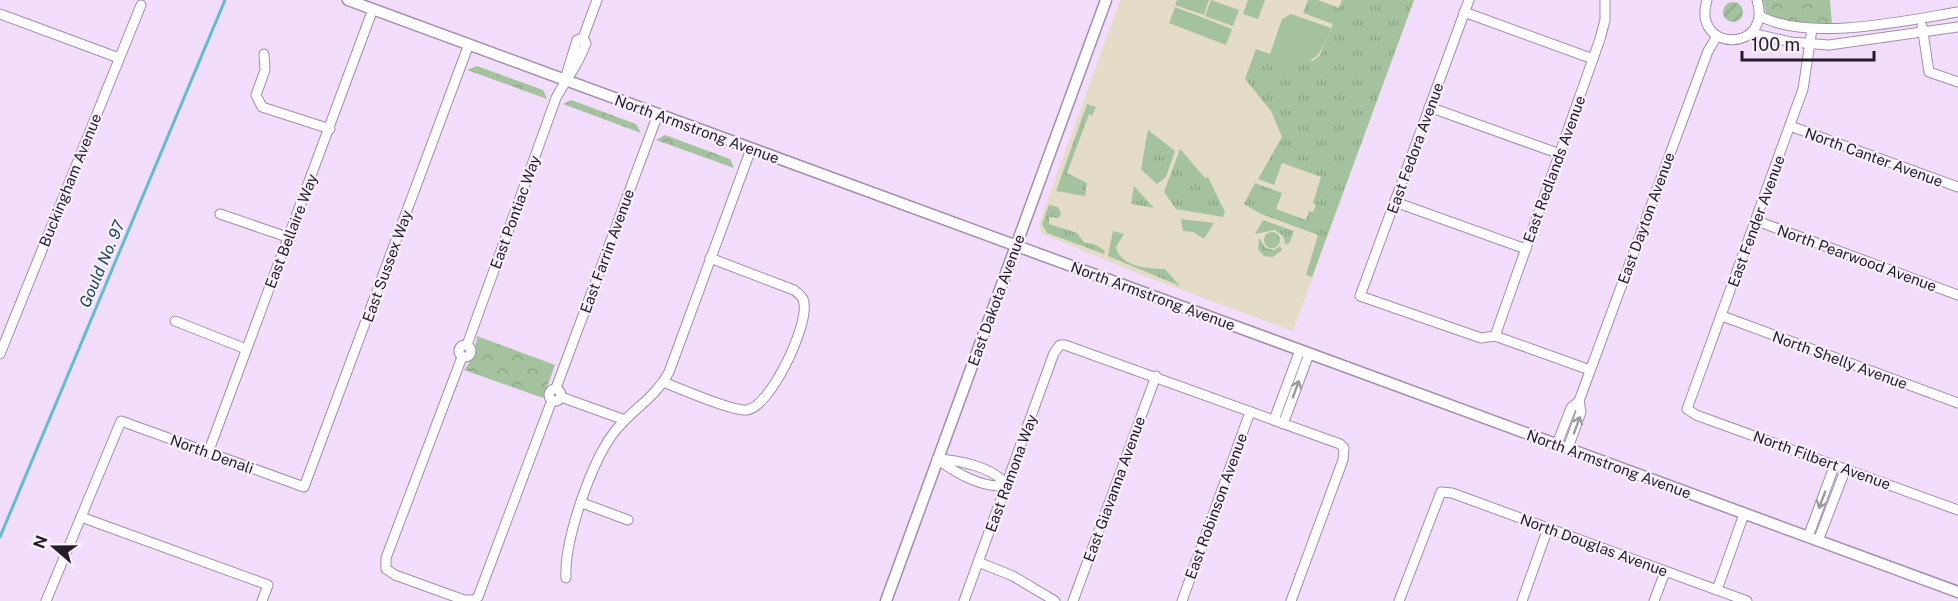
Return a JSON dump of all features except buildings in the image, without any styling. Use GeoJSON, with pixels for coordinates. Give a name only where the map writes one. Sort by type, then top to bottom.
{"type":"FeatureCollection","features":[{"type":"Feature","properties":{"kind":"street","name":"North Armstrong Avenue"},"geometry":{"type":"LineString","coordinates":[[348,0],[1958,592]]}},
{"type":"Feature","properties":{"kind":"street","name":"East Pontiac Way"},"geometry":{"type":"LineString","coordinates":[[474,600],[454,596],[395,575],[386,569],[386,558],[462,357],[471,353],[467,345],[556,98],[565,81],[576,40],[583,38],[597,0]]}},
{"type":"Feature","properties":{"kind":"street","name":"East Dakota Avenue"},"geometry":{"type":"LineString","coordinates":[[886,601],[1106,0]]}},
{"type":"Feature","properties":{"kind":"street","name":"East Fedora Avenue"},"geometry":{"type":"LineString","coordinates":[[1469,0],[1360,296],[1481,338],[1495,336]]}},
{"type":"Feature","properties":{"kind":"street","name":"East Redlands Avenue"},"geometry":{"type":"LineString","coordinates":[[1495,336],[1593,59],[1605,20],[1605,0]]}},
{"type":"Feature","properties":{"kind":"street"},"geometry":{"type":"LineString","coordinates":[[1707,0],[1704,18],[1708,27],[1717,36],[1737,40],[1751,33],[1760,16],[1757,0]]}},
{"type":"Feature","properties":{"kind":"street","name":"Buckingham Avenue"},"geometry":{"type":"LineString","coordinates":[[0,354],[141,5]]}},
{"type":"Feature","properties":{"kind":"street","name":"East Bellaire Way"},"geometry":{"type":"LineString","coordinates":[[208,453],[374,9]]}},
{"type":"Feature","properties":{"kind":"street"},"geometry":{"type":"LineString","coordinates":[[1464,12],[1593,59]]}},
{"type":"Feature","properties":{"kind":"street"},"geometry":{"type":"LineString","coordinates":[[1760,16],[1783,25],[1812,29],[1958,12]]}},
{"type":"Feature","properties":{"kind":"street"},"geometry":{"type":"LineString","coordinates":[[0,14],[119,58]]}},
{"type":"Feature","properties":{"kind":"street"},"geometry":{"type":"LineString","coordinates":[[1921,18],[1929,72],[1958,82]]}},
{"type":"Feature","properties":{"kind":"street"},"geometry":{"type":"LineString","coordinates":[[1751,33],[1810,45],[1829,45],[1958,27]]}},
{"type":"Feature","properties":{"kind":"street","name":"East Fender Avenue"},"geometry":{"type":"LineString","coordinates":[[1687,409],[1803,89],[1812,29]]}},
{"type":"Feature","properties":{"kind":"street","name":"East Dayton Avenue"},"geometry":{"type":"LineString","coordinates":[[1568,448],[1581,412],[1579,402],[1590,370],[1704,62],[1717,36]]}},
{"type":"Feature","properties":{"kind":"street","name":"East Sussex Way"},"geometry":{"type":"LineString","coordinates":[[304,487],[469,44]]}},
{"type":"Feature","properties":{"kind":"street"},"geometry":{"type":"LineString","coordinates":[[264,54],[265,70],[256,94],[262,107],[330,129]]}},
{"type":"Feature","properties":{"kind":"street"},"geometry":{"type":"LineString","coordinates":[[1429,107],[1560,154]]}},
{"type":"Feature","properties":{"kind":"street","name":"East Farrin Avenue"},"geometry":{"type":"LineString","coordinates":[[474,600],[481,591],[556,395],[657,114]]}},
{"type":"Feature","properties":{"kind":"street","name":"North Canter Avenue"},"geometry":{"type":"LineString","coordinates":[[1790,126],[1958,187]]}},
{"type":"Feature","properties":{"kind":"street"},"geometry":{"type":"LineString","coordinates":[[566,578],[567,544],[603,449],[626,420],[649,400],[663,382],[750,149]]}},
{"type":"Feature","properties":{"kind":"street"},"geometry":{"type":"LineString","coordinates":[[1395,202],[1526,249]]}},
{"type":"Feature","properties":{"kind":"street"},"geometry":{"type":"LineString","coordinates":[[220,214],[290,238]]}},
{"type":"Feature","properties":{"kind":"street","name":"North Pearwood Avenue"},"geometry":{"type":"LineString","coordinates":[[1757,221],[1958,295]]}},
{"type":"Feature","properties":{"kind":"street"},"geometry":{"type":"LineString","coordinates":[[663,382],[741,411],[758,406],[778,382],[803,317],[805,304],[794,290],[710,258]]}},
{"type":"Feature","properties":{"kind":"street","name":"North Shelly Avenue"},"geometry":{"type":"LineString","coordinates":[[1722,316],[1958,403]]}},
{"type":"Feature","properties":{"kind":"street"},"geometry":{"type":"LineString","coordinates":[[175,321],[246,349]]}},
{"type":"Feature","properties":{"kind":"street"},"geometry":{"type":"LineString","coordinates":[[1495,336],[1590,370]]}},
{"type":"Feature","properties":{"kind":"street","name":"East Ramona Way"},"geometry":{"type":"LineString","coordinates":[[964,601],[1054,353],[1060,345],[1071,345],[1156,376]]}},
{"type":"Feature","properties":{"kind":"street"},"geometry":{"type":"LineString","coordinates":[[1278,422],[1304,352]]}},
{"type":"Feature","properties":{"kind":"street"},"geometry":{"type":"LineString","coordinates":[[1156,376],[1335,442],[1344,448],[1343,460],[1291,601]]}},
{"type":"Feature","properties":{"kind":"street","name":"East Giavanna Avenue"},"geometry":{"type":"LineString","coordinates":[[1073,601],[1156,376]]}},
{"type":"Feature","properties":{"kind":"street"},"geometry":{"type":"LineString","coordinates":[[556,395],[626,420]]}},
{"type":"Feature","properties":{"kind":"street","name":"East Dayton Avenue"},"geometry":{"type":"LineString","coordinates":[[1557,444],[1570,408],[1579,402]]}},
{"type":"Feature","properties":{"kind":"street","name":"North Filbert Avenue"},"geometry":{"type":"LineString","coordinates":[[1687,409],[1696,415],[1958,510]]}},
{"type":"Feature","properties":{"kind":"street","name":"East Robinson Avenue"},"geometry":{"type":"LineString","coordinates":[[1182,601],[1250,412]]}},
{"type":"Feature","properties":{"kind":"street","name":"North Denali"},"geometry":{"type":"LineString","coordinates":[[81,517],[121,421],[304,487]]}},
{"type":"Feature","properties":{"kind":"street"},"geometry":{"type":"LineString","coordinates":[[937,459],[964,475],[997,487],[1006,485]]}},
{"type":"Feature","properties":{"kind":"street"},"geometry":{"type":"LineString","coordinates":[[1813,539],[1835,464]]}},
{"type":"Feature","properties":{"kind":"street"},"geometry":{"type":"LineString","coordinates":[[1813,539],[1846,468]]}},
{"type":"Feature","properties":{"kind":"street","name":"North Douglas Avenue"},"geometry":{"type":"LineString","coordinates":[[1399,601],[1441,492],[1452,493],[1747,601]]}},
{"type":"Feature","properties":{"kind":"street"},"geometry":{"type":"LineString","coordinates":[[582,503],[628,520]]}},
{"type":"Feature","properties":{"kind":"street"},"geometry":{"type":"LineString","coordinates":[[1717,590],[1744,514]]}},
{"type":"Feature","properties":{"kind":"street"},"geometry":{"type":"LineString","coordinates":[[46,601],[81,517],[268,585],[262,601]]}},
{"type":"Feature","properties":{"kind":"street"},"geometry":{"type":"LineString","coordinates":[[1522,601],[1548,528]]}},
{"type":"Feature","properties":{"kind":"street"},"geometry":{"type":"LineString","coordinates":[[978,562],[1013,576],[1055,601]]}},
{"type":"Feature","properties":{"kind":"street"},"geometry":{"type":"LineString","coordinates":[[1654,601],[1665,572]]}},
{"type":"Feature","properties":{"kind":"shaded area"},"geometry":{"type":"Polygon","coordinates":[[[1120,0],[1414,0],[1293,331],[1144,276],[1041,233],[1039,224],[1120,0]]]}},
{"type":"Feature","properties":{"kind":"green space"},"geometry":{"type":"Polygon","coordinates":[[[1177,0],[1209,0],[1204,15],[1175,5],[1177,0]]]}},
{"type":"Feature","properties":{"kind":"green space"},"geometry":{"type":"Polygon","coordinates":[[[1211,0],[1239,10],[1233,26],[1205,16],[1211,0]]]}},
{"type":"Feature","properties":{"kind":"green space"},"geometry":{"type":"Polygon","coordinates":[[[1248,0],[1265,0],[1258,19],[1243,14],[1248,0]]]}},
{"type":"Feature","properties":{"kind":"green space"},"geometry":{"type":"Polygon","coordinates":[[[1308,0],[1318,0],[1339,8],[1342,0],[1414,0],[1312,277],[1306,275],[1318,235],[1261,214],[1244,204],[1255,183],[1282,193],[1276,209],[1306,220],[1309,211],[1313,212],[1316,205],[1313,203],[1321,177],[1282,163],[1274,185],[1258,179],[1282,137],[1271,111],[1245,79],[1256,49],[1270,54],[1313,61],[1320,55],[1333,24],[1303,13],[1308,0]]]}},
{"type":"Feature","properties":{"kind":"green space"},"geometry":{"type":"Polygon","coordinates":[[[1763,0],[1830,0],[1832,24],[1807,24],[1781,20],[1766,13],[1763,0]]]}},
{"type":"Feature","properties":{"kind":"green space"},"geometry":{"type":"Polygon","coordinates":[[[1733,2],[1740,5],[1743,12],[1740,19],[1733,22],[1726,19],[1723,12],[1726,5],[1733,2]]]}},
{"type":"Feature","properties":{"kind":"green space"},"geometry":{"type":"Polygon","coordinates":[[[1175,7],[1232,29],[1226,45],[1169,23],[1175,7]]]}},
{"type":"Feature","properties":{"kind":"green space"},"geometry":{"type":"Polygon","coordinates":[[[1291,14],[1331,28],[1321,51],[1310,60],[1294,61],[1270,54],[1282,19],[1291,14]]]}},
{"type":"Feature","properties":{"kind":"green space"},"geometry":{"type":"Polygon","coordinates":[[[477,66],[543,90],[547,99],[467,70],[477,66]]]}},
{"type":"Feature","properties":{"kind":"green space"},"geometry":{"type":"Polygon","coordinates":[[[571,100],[636,124],[641,133],[563,104],[571,100]]]}},
{"type":"Feature","properties":{"kind":"green space"},"geometry":{"type":"Polygon","coordinates":[[[1087,104],[1096,107],[1092,116],[1089,114],[1067,173],[1087,183],[1085,196],[1056,191],[1087,104]]]}},
{"type":"Feature","properties":{"kind":"green space"},"geometry":{"type":"Polygon","coordinates":[[[1148,130],[1175,151],[1166,177],[1157,184],[1141,169],[1148,130]]]}},
{"type":"Feature","properties":{"kind":"green space"},"geometry":{"type":"Polygon","coordinates":[[[665,135],[730,159],[734,168],[656,140],[665,135]]]}},
{"type":"Feature","properties":{"kind":"green space"},"geometry":{"type":"Polygon","coordinates":[[[1180,149],[1205,178],[1208,177],[1225,212],[1223,217],[1176,209],[1164,192],[1180,149]]]}},
{"type":"Feature","properties":{"kind":"green space"},"geometry":{"type":"Polygon","coordinates":[[[1134,186],[1154,208],[1131,204],[1134,186]]]}},
{"type":"Feature","properties":{"kind":"green space"},"geometry":{"type":"Polygon","coordinates":[[[1049,205],[1058,207],[1061,213],[1059,218],[1049,217],[1049,224],[1077,233],[1084,242],[1096,245],[1105,251],[1104,254],[1047,233],[1042,224],[1049,205]]]}},
{"type":"Feature","properties":{"kind":"green space"},"geometry":{"type":"Polygon","coordinates":[[[1181,219],[1214,223],[1204,239],[1193,232],[1183,231],[1181,219]]]}},
{"type":"Feature","properties":{"kind":"green space"},"geometry":{"type":"Polygon","coordinates":[[[1263,220],[1294,231],[1290,242],[1286,245],[1283,236],[1275,230],[1255,234],[1263,220]]]}},
{"type":"Feature","properties":{"kind":"green space"},"geometry":{"type":"Polygon","coordinates":[[[1113,231],[1124,234],[1116,247],[1123,259],[1136,265],[1165,269],[1180,286],[1108,256],[1113,231]]]}},
{"type":"Feature","properties":{"kind":"green space"},"geometry":{"type":"Polygon","coordinates":[[[1272,232],[1280,240],[1272,248],[1264,240],[1272,232]]]}},
{"type":"Feature","properties":{"kind":"green space"},"geometry":{"type":"Polygon","coordinates":[[[1259,238],[1266,248],[1274,250],[1280,246],[1282,250],[1273,257],[1264,256],[1258,249],[1259,238]]]}},
{"type":"Feature","properties":{"kind":"green space"},"geometry":{"type":"Polygon","coordinates":[[[477,336],[555,365],[543,398],[464,370],[475,355],[477,336]]]}},
{"type":"Feature","properties":{"kind":"waterway","name":"Gould No. 97"},"geometry":{"type":"LineString","coordinates":[[0,537],[225,0]]}}]}
